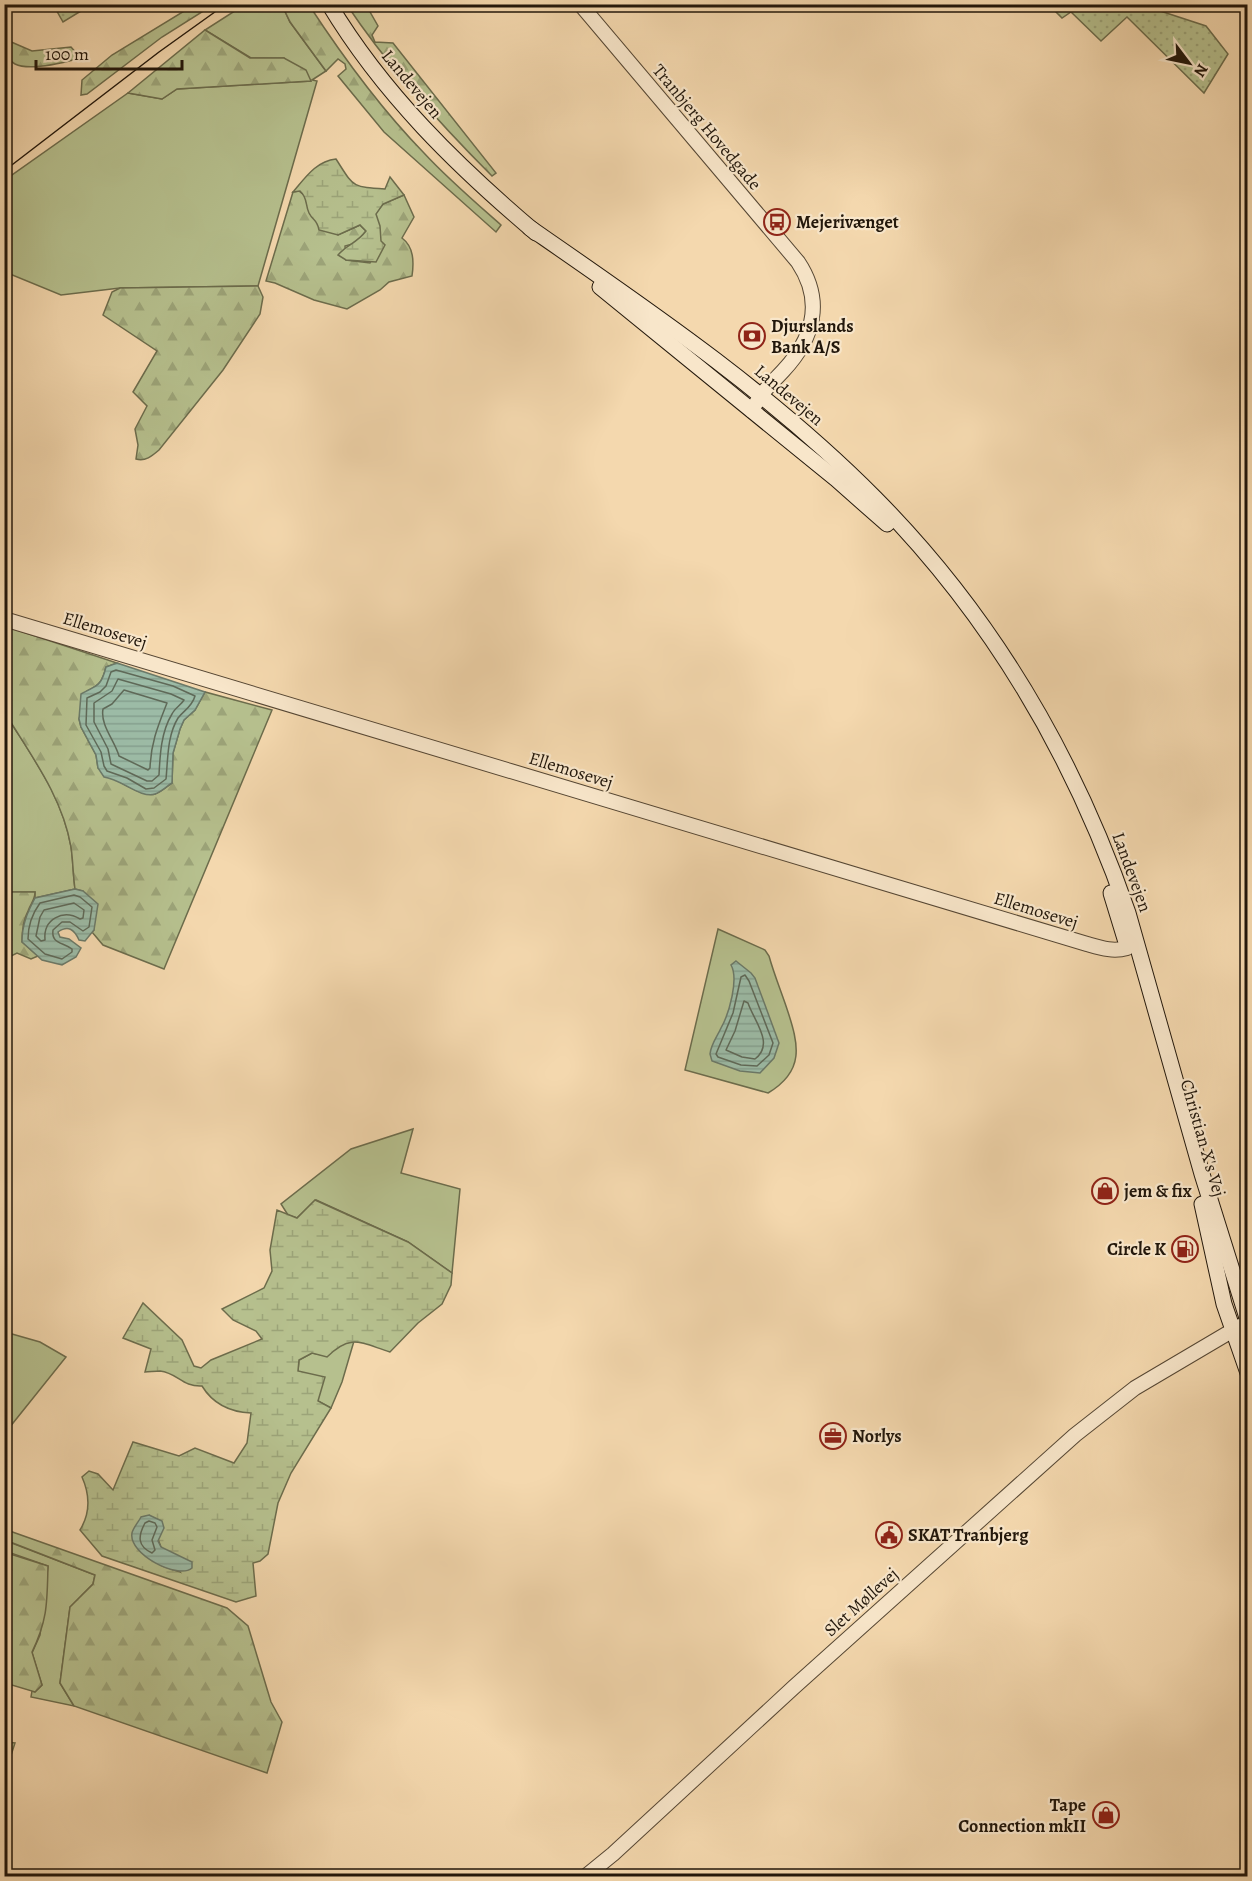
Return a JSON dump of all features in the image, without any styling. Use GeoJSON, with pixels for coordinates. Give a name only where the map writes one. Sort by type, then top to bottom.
{"type":"FeatureCollection","features":[{"type":"Feature","properties":{"kind":"main road","name":"Landevejen"},"geometry":{"type":"LineString","coordinates":[[329,4],[381,79],[435,141],[488,192],[869,508],[942,575]]}},
{"type":"Feature","properties":{"kind":"main road","name":"Landevejen"},"geometry":{"type":"LineString","coordinates":[[530,228],[628,296],[763,398],[876,499],[908,534],[983,627],[1027,692],[1062,754],[1089,812],[1132,947]]}},
{"type":"Feature","properties":{"kind":"main road","name":"Christian X's Vej"},"geometry":{"type":"LineString","coordinates":[[1132,947],[1248,1322]]}},
{"type":"Feature","properties":{"kind":"main road","name":"Christian X's Vej"},"geometry":{"type":"LineString","coordinates":[[1132,947],[1200,1193],[1216,1272],[1232,1331],[1248,1373]]}},
{"type":"Feature","properties":{"kind":"street","name":"Tranbjerg Hovedgade"},"geometry":{"type":"LineString","coordinates":[[580,4],[805,272],[811,285],[813,314],[809,332],[783,372],[775,390],[763,398],[752,411]]}},
{"type":"Feature","properties":{"kind":"street","name":"Ellemosevej"},"geometry":{"type":"LineString","coordinates":[[4,619],[1087,944],[1118,951],[1132,947]]}},
{"type":"Feature","properties":{"kind":"street","name":"Slet Møllevej"},"geometry":{"type":"LineString","coordinates":[[586,1876],[614,1854],[790,1691],[1075,1435],[1135,1388],[1248,1322]]}},
{"type":"Feature","properties":{"kind":"green space"},"geometry":{"type":"Polygon","coordinates":[[[76,5],[81,11],[63,22],[54,6],[76,5]]]}},
{"type":"Feature","properties":{"kind":"green space"},"geometry":{"type":"Polygon","coordinates":[[[194,5],[213,5],[162,37],[87,94],[81,95],[82,80],[112,55],[194,5]]]}},
{"type":"Feature","properties":{"kind":"green space"},"geometry":{"type":"Polygon","coordinates":[[[244,5],[282,5],[290,22],[326,71],[312,80],[317,81],[258,286],[120,288],[61,295],[5,272],[5,180],[128,93],[162,99],[177,89],[310,81],[284,58],[251,58],[205,30],[244,5]]]}},
{"type":"Feature","properties":{"kind":"green space"},"geometry":{"type":"Polygon","coordinates":[[[282,5],[309,5],[349,63],[392,118],[442,172],[501,225],[496,232],[384,132],[338,76],[346,69],[345,64],[338,59],[326,71],[290,22],[282,5]]]}},
{"type":"Feature","properties":{"kind":"green space"},"geometry":{"type":"Polygon","coordinates":[[[347,5],[366,5],[378,26],[372,35],[375,42],[393,43],[496,173],[492,176],[434,115],[397,73],[347,5]]]}},
{"type":"Feature","properties":{"kind":"green space"},"geometry":{"type":"Polygon","coordinates":[[[1049,5],[1142,5],[1206,26],[1228,54],[1204,93],[1127,17],[1101,41],[1071,12],[1062,18],[1049,5]]]}},
{"type":"Feature","properties":{"kind":"green space"},"geometry":{"type":"Polygon","coordinates":[[[205,30],[250,58],[284,58],[306,70],[311,81],[177,89],[162,99],[128,93],[205,30]]]}},
{"type":"Feature","properties":{"kind":"green space"},"geometry":{"type":"Polygon","coordinates":[[[9,41],[32,51],[71,47],[79,56],[77,59],[37,67],[21,66],[5,54],[5,42],[9,41]]]}},
{"type":"Feature","properties":{"kind":"green space"},"geometry":{"type":"Polygon","coordinates":[[[336,159],[354,184],[385,189],[390,177],[404,195],[383,204],[376,214],[381,241],[385,245],[376,262],[346,260],[338,255],[366,231],[360,225],[338,235],[319,230],[309,213],[303,194],[300,191],[293,192],[317,167],[336,159]]]}},
{"type":"Feature","properties":{"kind":"green space"},"geometry":{"type":"Polygon","coordinates":[[[299,191],[305,196],[310,214],[338,235],[360,225],[366,231],[356,243],[345,246],[346,260],[370,263],[379,239],[375,214],[383,204],[404,195],[414,217],[402,238],[409,246],[412,255],[412,276],[389,282],[380,290],[347,309],[314,300],[266,281],[293,192],[299,191]]]}},
{"type":"Feature","properties":{"kind":"green space"},"geometry":{"type":"Polygon","coordinates":[[[258,286],[263,297],[260,314],[223,370],[159,450],[145,459],[136,459],[138,445],[135,429],[147,406],[133,392],[157,351],[103,315],[112,292],[120,288],[258,286]]]}},
{"type":"Feature","properties":{"kind":"green space"},"geometry":{"type":"Polygon","coordinates":[[[5,626],[117,663],[106,667],[100,682],[87,691],[79,719],[96,755],[98,768],[126,786],[142,793],[155,794],[172,783],[173,753],[180,729],[205,692],[272,710],[164,969],[103,945],[92,932],[94,930],[83,891],[75,889],[71,847],[62,813],[38,766],[10,721],[5,720],[5,626]]]}},
{"type":"Feature","properties":{"kind":"green space"},"geometry":{"type":"Polygon","coordinates":[[[5,720],[10,721],[38,766],[62,813],[71,847],[75,889],[35,898],[35,892],[5,892],[5,720]]]}},
{"type":"Feature","properties":{"kind":"green space"},"geometry":{"type":"Polygon","coordinates":[[[5,892],[35,892],[26,914],[22,942],[38,956],[31,959],[17,953],[5,959],[5,892]]]}},
{"type":"Feature","properties":{"kind":"green space"},"geometry":{"type":"Polygon","coordinates":[[[718,929],[765,950],[791,1022],[796,1046],[793,1066],[780,1085],[768,1093],[685,1070],[718,929]]]}},
{"type":"Feature","properties":{"kind":"green space"},"geometry":{"type":"Polygon","coordinates":[[[413,1129],[401,1173],[460,1189],[452,1273],[408,1242],[316,1200],[297,1218],[288,1215],[281,1204],[351,1149],[413,1129]]]}},
{"type":"Feature","properties":{"kind":"green space"},"geometry":{"type":"Polygon","coordinates":[[[315,1200],[408,1242],[452,1273],[451,1285],[442,1304],[418,1323],[390,1352],[364,1343],[350,1342],[327,1357],[312,1353],[299,1360],[298,1371],[325,1377],[318,1401],[331,1408],[291,1473],[278,1503],[268,1554],[260,1561],[253,1563],[256,1596],[236,1602],[102,1556],[80,1530],[88,1510],[87,1490],[82,1477],[89,1471],[98,1474],[113,1490],[133,1442],[179,1456],[195,1448],[234,1463],[247,1443],[251,1413],[223,1406],[211,1398],[202,1386],[195,1386],[166,1372],[145,1372],[151,1349],[123,1338],[143,1303],[182,1340],[194,1366],[201,1368],[211,1360],[262,1339],[256,1331],[233,1320],[222,1309],[264,1288],[272,1271],[270,1250],[277,1210],[297,1218],[315,1200]],[[149,1515],[162,1566],[180,1572],[161,1547],[149,1515]]]}},
{"type":"Feature","properties":{"kind":"green space"},"geometry":{"type":"Polygon","coordinates":[[[5,1332],[40,1342],[66,1357],[5,1433],[5,1332]]]}},
{"type":"Feature","properties":{"kind":"green space"},"geometry":{"type":"Polygon","coordinates":[[[354,1341],[342,1382],[331,1408],[318,1401],[298,1371],[299,1360],[312,1353],[327,1356],[339,1344],[354,1341]]]}},
{"type":"Feature","properties":{"kind":"green space"},"geometry":{"type":"Polygon","coordinates":[[[4,1529],[227,1608],[248,1626],[271,1702],[282,1722],[267,1773],[74,1706],[60,1683],[70,1607],[93,1584],[95,1575],[5,1540],[4,1529]]]}},
{"type":"Feature","properties":{"kind":"green space"},"geometry":{"type":"Polygon","coordinates":[[[4,1540],[95,1575],[93,1584],[70,1607],[60,1683],[74,1706],[31,1697],[32,1691],[35,1692],[42,1685],[32,1653],[40,1635],[48,1566],[5,1551],[4,1540]]]}},
{"type":"Feature","properties":{"kind":"green space"},"geometry":{"type":"Polygon","coordinates":[[[4,1552],[48,1566],[44,1620],[32,1652],[42,1685],[35,1692],[5,1683],[4,1552]]]}},
{"type":"Feature","properties":{"kind":"green space"},"geometry":{"type":"Polygon","coordinates":[[[4,1742],[15,1743],[5,1774],[4,1742]]]}},
{"type":"Feature","properties":{"kind":"water"},"geometry":{"type":"Polygon","coordinates":[[[117,663],[205,692],[180,729],[173,753],[172,783],[155,794],[144,794],[104,777],[98,768],[96,755],[81,727],[79,719],[81,694],[100,682],[106,667],[117,663]]]}},
{"type":"Feature","properties":{"kind":"water"},"geometry":{"type":"Polygon","coordinates":[[[75,889],[83,891],[98,904],[94,930],[85,941],[79,940],[70,929],[58,932],[60,937],[69,939],[81,948],[76,957],[62,965],[42,960],[22,942],[24,925],[35,898],[75,889]]]}},
{"type":"Feature","properties":{"kind":"water"},"geometry":{"type":"Polygon","coordinates":[[[736,961],[755,978],[779,1043],[774,1058],[760,1073],[740,1071],[712,1061],[710,1054],[730,1006],[734,979],[731,965],[736,961]]]}},
{"type":"Feature","properties":{"kind":"water"},"geometry":{"type":"Polygon","coordinates":[[[149,1515],[162,1521],[164,1528],[158,1541],[161,1547],[192,1562],[192,1568],[176,1571],[166,1568],[155,1563],[138,1549],[133,1541],[132,1533],[141,1517],[149,1515]]]}},
{"type":"Feature","properties":{"kind":"tram line"},"geometry":{"type":"LineString","coordinates":[[4,171],[159,52],[226,4]]}},
{"type":"Feature","properties":{"kind":"tram line"},"geometry":{"type":"LineString","coordinates":[[1216,4],[1248,10]]}},
{"type":"Feature","properties":{"kind":"place","name":"Mejerivænget"},"geometry":{"type":"Point","coordinates":[777,222]}},
{"type":"Feature","properties":{"kind":"place","name":"Djurslands Bank A/S"},"geometry":{"type":"Point","coordinates":[752,336]}},
{"type":"Feature","properties":{"kind":"place","name":"jem & fix"},"geometry":{"type":"Point","coordinates":[1105,1191]}},
{"type":"Feature","properties":{"kind":"place","name":"Circle K"},"geometry":{"type":"Point","coordinates":[1185,1249]}},
{"type":"Feature","properties":{"kind":"place","name":"Norlys"},"geometry":{"type":"Point","coordinates":[833,1436]}},
{"type":"Feature","properties":{"kind":"place","name":"SKAT Tranbjerg"},"geometry":{"type":"Point","coordinates":[889,1535]}},
{"type":"Feature","properties":{"kind":"place","name":"Tape Connection mkII"},"geometry":{"type":"Point","coordinates":[1106,1815]}}]}
